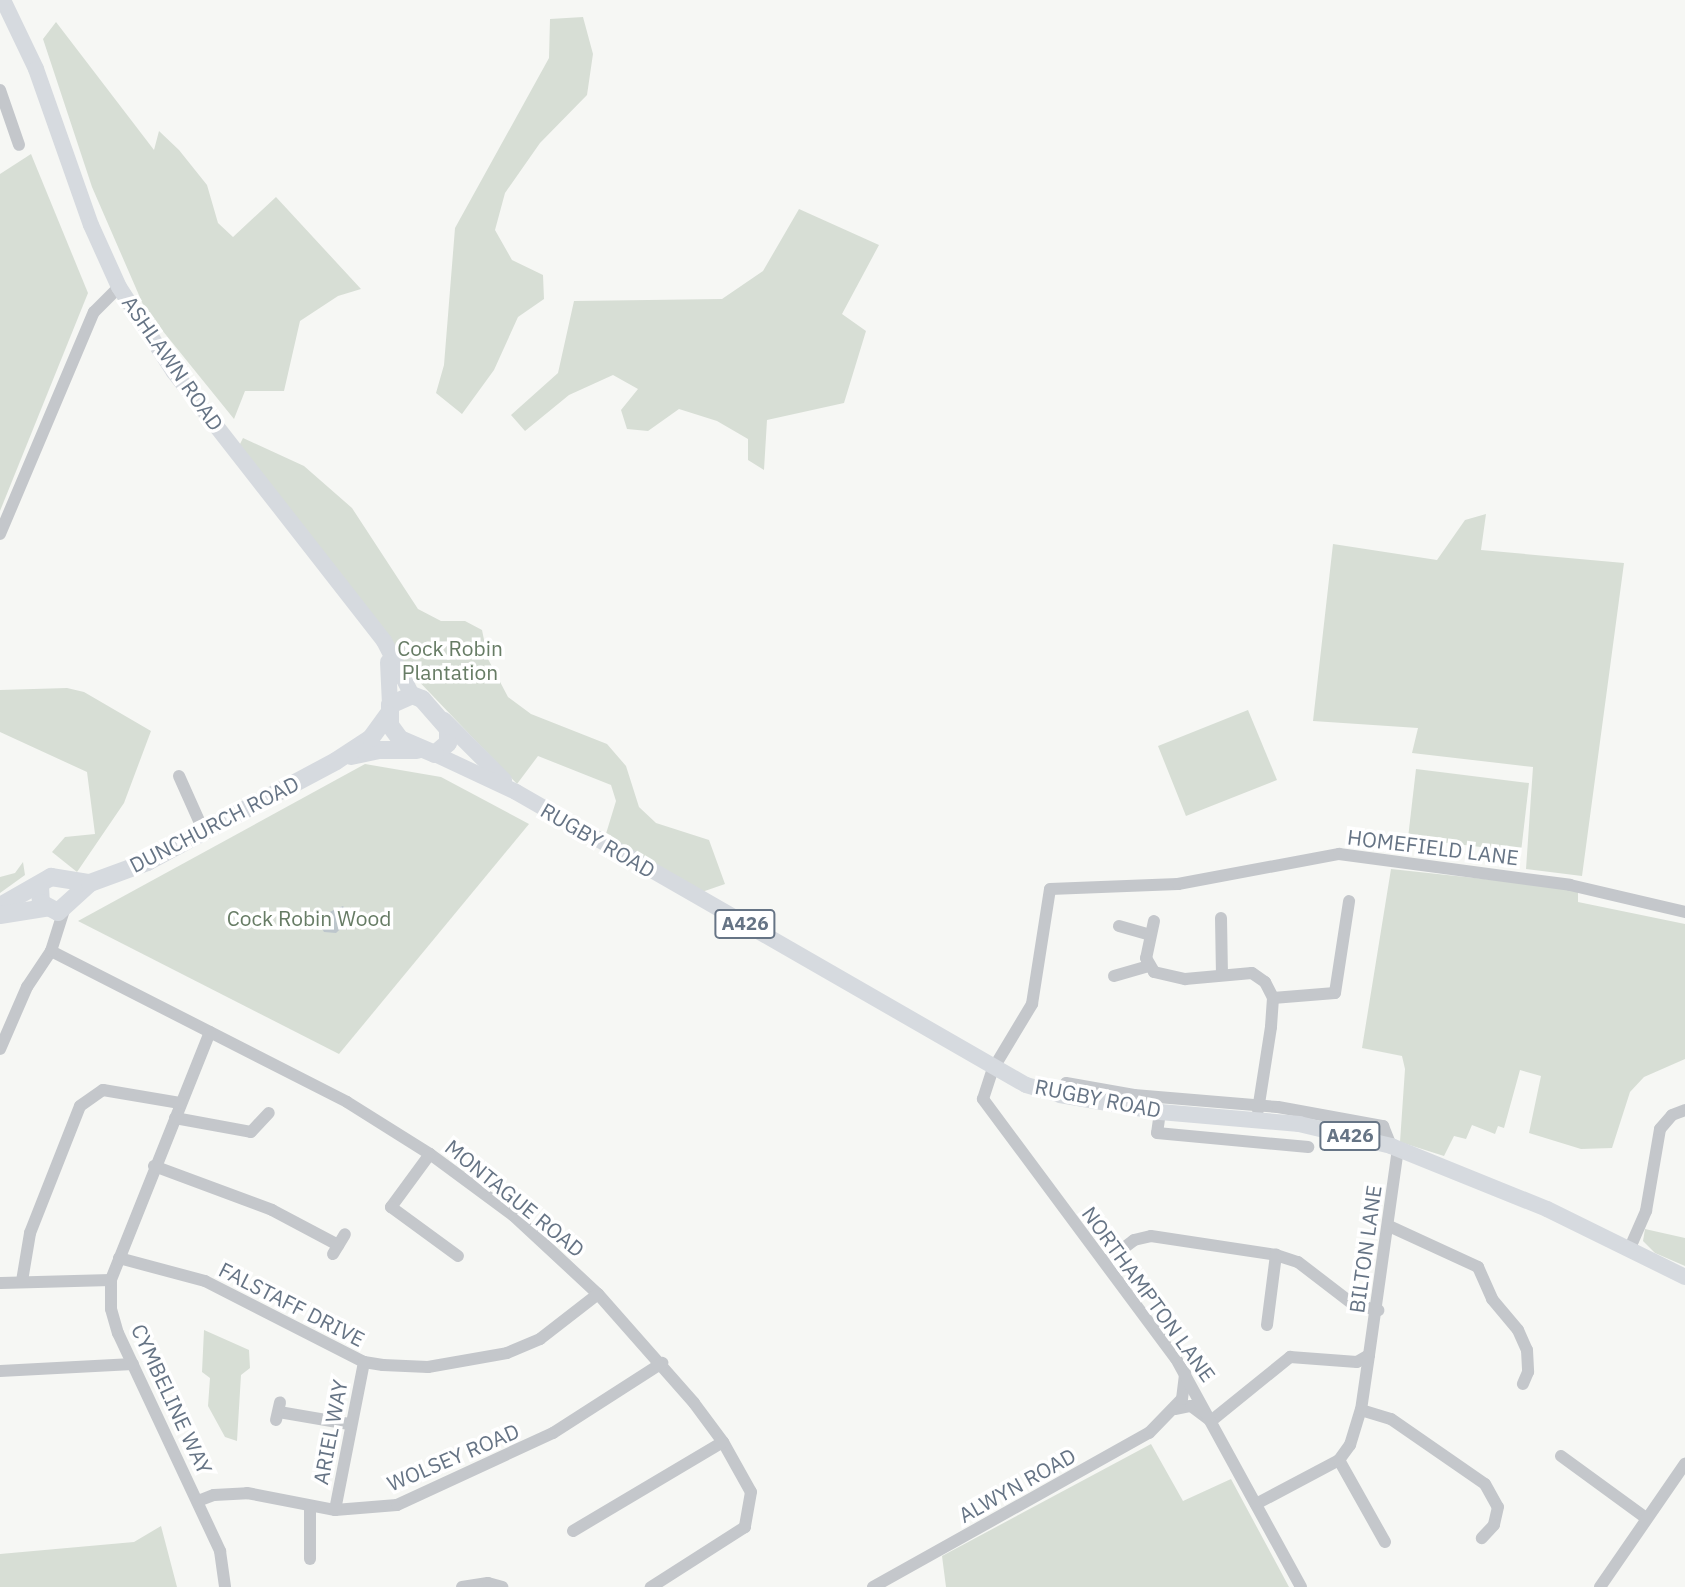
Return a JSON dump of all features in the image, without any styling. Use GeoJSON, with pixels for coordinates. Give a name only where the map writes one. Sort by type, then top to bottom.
{"type":"FeatureCollection","features":[{"type":"Feature","properties":{"kind":"highway"},"geometry":{"type":"LineString","coordinates":[[412,695],[444,720],[448,743],[427,752],[394,733],[389,710],[412,695]]}},
{"type":"Feature","properties":{"kind":"highway","name":"DUNCHURCH ROAD"},"geometry":{"type":"LineString","coordinates":[[0,915],[60,906],[90,883],[147,862],[204,832],[336,761],[371,738],[389,710]]}},
{"type":"Feature","properties":{"kind":"highway","name":"DUNCHURCH ROAD"},"geometry":{"type":"LineString","coordinates":[[336,761],[369,751],[427,752]]}},
{"type":"Feature","properties":{"kind":"highway","name":"DUNCHURCH ROAD"},"geometry":{"type":"LineString","coordinates":[[0,906],[40,886],[51,877],[60,906]]}},
{"type":"Feature","properties":{"kind":"highway"},"geometry":{"type":"LineString","coordinates":[[40,886],[38,897],[60,906]]}},
{"type":"Feature","properties":{"kind":"main road","name":"ASHLAWN ROAD"},"geometry":{"type":"LineString","coordinates":[[3,0],[36,69],[91,225],[119,287],[174,372],[374,628],[412,695]]}},
{"type":"Feature","properties":{"kind":"main road","name":"ASHLAWN ROAD"},"geometry":{"type":"LineString","coordinates":[[387,652],[389,710]]}},
{"type":"Feature","properties":{"kind":"main road"},"geometry":{"type":"LineString","coordinates":[[444,720],[516,792]]}},
{"type":"Feature","properties":{"kind":"main road","name":"DUNCHURCH ROAD"},"geometry":{"type":"LineString","coordinates":[[427,752],[516,792]]}},
{"type":"Feature","properties":{"kind":"main road","name":"RUGBY ROAD"},"geometry":{"type":"LineString","coordinates":[[516,792],[993,1069],[1060,1095],[1160,1112],[1277,1114],[1394,1148],[1547,1209],[1685,1277]]}},
{"type":"Feature","properties":{"kind":"street"},"geometry":{"type":"LineString","coordinates":[[0,90],[19,145]]}},
{"type":"Feature","properties":{"kind":"street"},"geometry":{"type":"LineString","coordinates":[[2,531],[94,312],[119,287]]}},
{"type":"Feature","properties":{"kind":"street"},"geometry":{"type":"LineString","coordinates":[[179,776],[204,832]]}},
{"type":"Feature","properties":{"kind":"street","name":"HOMEFIELD LANE"},"geometry":{"type":"LineString","coordinates":[[1050,889],[1178,884],[1339,854],[1570,884],[1685,912]]}},
{"type":"Feature","properties":{"kind":"street","name":"NORTHAMPTON LANE"},"geometry":{"type":"LineString","coordinates":[[1050,889],[1032,1004],[993,1069],[983,1098],[990,1112],[1185,1373],[1301,1587]]}},
{"type":"Feature","properties":{"kind":"street"},"geometry":{"type":"LineString","coordinates":[[1273,998],[1335,993],[1349,901]]}},
{"type":"Feature","properties":{"kind":"street"},"geometry":{"type":"LineString","coordinates":[[0,1048],[27,988],[51,951],[60,906]]}},
{"type":"Feature","properties":{"kind":"street"},"geometry":{"type":"LineString","coordinates":[[1333,916],[1346,918]]}},
{"type":"Feature","properties":{"kind":"street"},"geometry":{"type":"LineString","coordinates":[[1221,919],[1222,974]]}},
{"type":"Feature","properties":{"kind":"street"},"geometry":{"type":"LineString","coordinates":[[1060,1095],[1066,1083],[1134,1096],[1258,1113],[1273,998],[1265,982],[1252,973],[1185,979],[1163,975],[1150,966],[1146,958],[1154,921]]}},
{"type":"Feature","properties":{"kind":"street"},"geometry":{"type":"LineString","coordinates":[[1119,926],[1150,935]]}},
{"type":"Feature","properties":{"kind":"street","name":"MONTAGUE ROAD"},"geometry":{"type":"LineString","coordinates":[[51,951],[347,1102],[430,1154],[514,1216],[598,1294],[662,1363],[723,1442],[751,1492],[745,1527],[651,1587]]}},
{"type":"Feature","properties":{"kind":"street"},"geometry":{"type":"LineString","coordinates":[[1114,976],[1150,966]]}},
{"type":"Feature","properties":{"kind":"street","name":"CYMBELINE WAY"},"geometry":{"type":"LineString","coordinates":[[210,1032],[154,1166],[111,1280],[111,1309],[133,1364],[220,1551],[225,1587]]}},
{"type":"Feature","properties":{"kind":"street"},"geometry":{"type":"LineString","coordinates":[[22,1281],[30,1233],[85,1101],[103,1090],[180,1103]]}},
{"type":"Feature","properties":{"kind":"street"},"geometry":{"type":"LineString","coordinates":[[1629,1250],[1646,1211],[1660,1129],[1672,1115],[1685,1110]]}},
{"type":"Feature","properties":{"kind":"street"},"geometry":{"type":"LineString","coordinates":[[1160,1112],[1154,1133],[1308,1147]]}},
{"type":"Feature","properties":{"kind":"street"},"geometry":{"type":"LineString","coordinates":[[175,1118],[251,1132],[269,1113]]}},
{"type":"Feature","properties":{"kind":"street","name":"BILTON LANE"},"geometry":{"type":"LineString","coordinates":[[1339,1460],[1350,1445],[1361,1410],[1389,1226],[1394,1148]]}},
{"type":"Feature","properties":{"kind":"street"},"geometry":{"type":"LineString","coordinates":[[430,1154],[391,1207],[458,1256]]}},
{"type":"Feature","properties":{"kind":"street"},"geometry":{"type":"LineString","coordinates":[[154,1166],[272,1210],[339,1244]]}},
{"type":"Feature","properties":{"kind":"street"},"geometry":{"type":"LineString","coordinates":[[1389,1226],[1478,1267],[1492,1299],[1518,1330],[1527,1350],[1528,1372],[1523,1384]]}},
{"type":"Feature","properties":{"kind":"street"},"geometry":{"type":"LineString","coordinates":[[1104,1262],[1133,1240],[1151,1236],[1276,1255],[1298,1262],[1354,1305],[1378,1310]]}},
{"type":"Feature","properties":{"kind":"street"},"geometry":{"type":"LineString","coordinates":[[1267,1325],[1276,1255]]}},
{"type":"Feature","properties":{"kind":"street","name":"FALSTAFF DRIVE"},"geometry":{"type":"LineString","coordinates":[[119,1258],[205,1281],[364,1362],[428,1367],[507,1353],[540,1339],[598,1294]]}},
{"type":"Feature","properties":{"kind":"street"},"geometry":{"type":"LineString","coordinates":[[0,1275],[1,1288],[22,1281],[111,1280]]}},
{"type":"Feature","properties":{"kind":"street"},"geometry":{"type":"LineString","coordinates":[[1185,1373],[1175,1409],[1191,1406],[1211,1421],[1290,1357],[1357,1362],[1368,1354]]}},
{"type":"Feature","properties":{"kind":"street","name":"ARIEL WAY"},"geometry":{"type":"LineString","coordinates":[[335,1510],[349,1424],[364,1362]]}},
{"type":"Feature","properties":{"kind":"street","name":"WOLSEY ROAD"},"geometry":{"type":"LineString","coordinates":[[198,1502],[214,1495],[247,1493],[335,1510],[397,1505],[503,1460],[662,1363]]}},
{"type":"Feature","properties":{"kind":"street"},"geometry":{"type":"LineString","coordinates":[[0,1371],[133,1364]]}},
{"type":"Feature","properties":{"kind":"street","name":"ALWYN ROAD"},"geometry":{"type":"LineString","coordinates":[[873,1587],[1149,1433],[1175,1409]]}},
{"type":"Feature","properties":{"kind":"street"},"geometry":{"type":"LineString","coordinates":[[1361,1410],[1391,1419],[1485,1484],[1498,1507],[1494,1525],[1482,1538]]}},
{"type":"Feature","properties":{"kind":"street"},"geometry":{"type":"LineString","coordinates":[[278,1412],[349,1424]]}},
{"type":"Feature","properties":{"kind":"street"},"geometry":{"type":"LineString","coordinates":[[573,1530],[723,1442]]}},
{"type":"Feature","properties":{"kind":"street"},"geometry":{"type":"LineString","coordinates":[[1560,1456],[1646,1518]]}},
{"type":"Feature","properties":{"kind":"street"},"geometry":{"type":"LineString","coordinates":[[1256,1504],[1339,1460],[1385,1542]]}},
{"type":"Feature","properties":{"kind":"street"},"geometry":{"type":"LineString","coordinates":[[1600,1587],[1685,1465]]}},
{"type":"Feature","properties":{"kind":"street"},"geometry":{"type":"LineString","coordinates":[[310,1507],[310,1559]]}},
{"type":"Feature","properties":{"kind":"street"},"geometry":{"type":"LineString","coordinates":[[462,1587],[488,1583],[502,1587]]}},
{"type":"Feature","properties":{"kind":"green space"},"geometry":{"type":"Polygon","coordinates":[[[583,17],[593,54],[587,95],[540,143],[505,193],[495,230],[512,260],[543,275],[544,299],[518,317],[494,370],[462,414],[436,393],[444,365],[455,228],[549,58],[550,19],[583,17]]]}},
{"type":"Feature","properties":{"kind":"green space"},"geometry":{"type":"Polygon","coordinates":[[[56,22],[154,150],[159,131],[179,150],[207,185],[218,223],[233,237],[276,197],[361,289],[338,296],[300,321],[284,391],[245,391],[234,419],[145,309],[92,187],[43,39],[56,22]]]}},
{"type":"Feature","properties":{"kind":"green space"},"geometry":{"type":"Polygon","coordinates":[[[31,154],[88,293],[0,511],[0,174],[31,154]]]}},
{"type":"Feature","properties":{"kind":"green space"},"geometry":{"type":"Polygon","coordinates":[[[799,209],[879,245],[842,314],[866,331],[844,403],[767,420],[764,470],[748,460],[748,439],[717,421],[679,409],[648,431],[627,429],[621,410],[638,389],[613,375],[569,395],[525,431],[511,415],[558,373],[574,301],[722,299],[763,271],[799,209]]]}},
{"type":"Feature","properties":{"kind":"green space","name":"Cock Robin Plantation"},"geometry":{"type":"Polygon","coordinates":[[[243,438],[304,466],[352,508],[418,609],[441,621],[465,621],[482,630],[488,659],[508,697],[531,714],[607,744],[626,766],[639,807],[656,823],[709,840],[725,884],[699,893],[605,837],[616,801],[611,785],[538,756],[517,784],[410,672],[239,446],[243,438]]]}},
{"type":"Feature","properties":{"kind":"green space"},"geometry":{"type":"Polygon","coordinates":[[[1486,514],[1481,550],[1624,563],[1582,876],[1526,869],[1533,767],[1412,753],[1418,728],[1313,721],[1333,544],[1437,560],[1465,520],[1486,514]]]}},
{"type":"Feature","properties":{"kind":"green space"},"geometry":{"type":"Polygon","coordinates":[[[67,688],[84,692],[151,731],[124,803],[77,872],[52,852],[65,837],[95,834],[87,772],[0,732],[0,690],[67,688]]]}},
{"type":"Feature","properties":{"kind":"green space"},"geometry":{"type":"Polygon","coordinates":[[[1248,710],[1277,780],[1186,816],[1158,746],[1248,710]]]}},
{"type":"Feature","properties":{"kind":"green space","name":"Cock Robin Wood"},"geometry":{"type":"Polygon","coordinates":[[[365,764],[441,777],[529,824],[339,1054],[78,921],[365,764]]]}},
{"type":"Feature","properties":{"kind":"green space"},"geometry":{"type":"Polygon","coordinates":[[[1416,769],[1529,783],[1521,852],[1408,838],[1416,769]]]}},
{"type":"Feature","properties":{"kind":"green space"},"geometry":{"type":"Polygon","coordinates":[[[23,862],[25,875],[0,893],[0,877],[15,873],[23,862]]]}},
{"type":"Feature","properties":{"kind":"green space"},"geometry":{"type":"Polygon","coordinates":[[[1391,869],[1578,889],[1578,902],[1685,924],[1685,1059],[1644,1077],[1630,1092],[1612,1148],[1581,1149],[1529,1133],[1541,1076],[1520,1070],[1504,1128],[1498,1126],[1495,1134],[1472,1125],[1466,1139],[1454,1136],[1444,1156],[1400,1142],[1405,1069],[1402,1056],[1362,1048],[1391,869]]]}},
{"type":"Feature","properties":{"kind":"green space"},"geometry":{"type":"Polygon","coordinates":[[[1645,1229],[1685,1238],[1685,1266],[1655,1253],[1643,1241],[1645,1229]]]}},
{"type":"Feature","properties":{"kind":"green space"},"geometry":{"type":"Polygon","coordinates":[[[204,1330],[249,1350],[250,1368],[241,1375],[237,1441],[225,1437],[208,1406],[210,1378],[202,1372],[204,1330]]]}},
{"type":"Feature","properties":{"kind":"green space"},"geometry":{"type":"Polygon","coordinates":[[[1151,1444],[1183,1501],[1231,1479],[1289,1587],[946,1587],[942,1556],[1151,1444]]]}},
{"type":"Feature","properties":{"kind":"green space"},"geometry":{"type":"Polygon","coordinates":[[[161,1526],[177,1587],[0,1587],[0,1554],[134,1542],[161,1526]]]}},
{"type":"Feature","properties":{"kind":"shaded area"},"geometry":{"type":"Polygon","coordinates":[[[343,906],[352,918],[336,933],[324,932],[316,918],[343,906]]]}}]}
